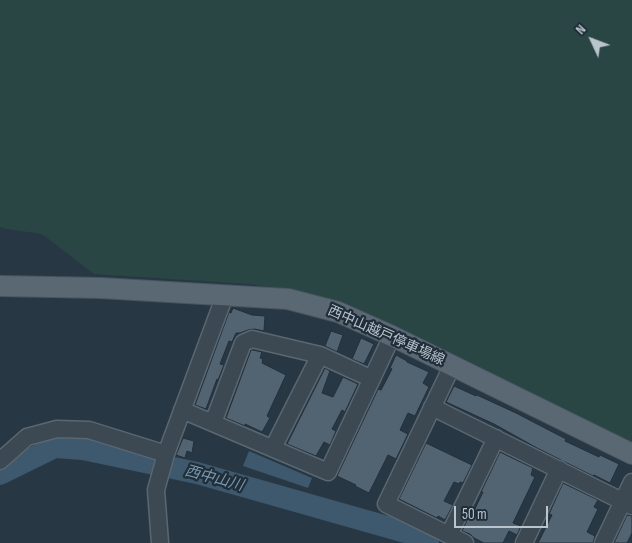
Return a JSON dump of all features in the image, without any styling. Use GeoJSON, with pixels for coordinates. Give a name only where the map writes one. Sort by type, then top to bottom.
{"type":"FeatureCollection","features":[{"type":"Feature","properties":{"kind":"main road","name":"西中山越戸停車場線"},"geometry":{"type":"LineString","coordinates":[[0,286],[100,288],[288,299],[338,312],[392,336],[632,454]]}},
{"type":"Feature","properties":{"kind":"street"},"geometry":{"type":"LineString","coordinates":[[160,543],[156,490],[182,410],[225,295]]}},
{"type":"Feature","properties":{"kind":"street"},"geometry":{"type":"LineString","coordinates":[[182,410],[328,472],[392,336]]}},
{"type":"Feature","properties":{"kind":"street"},"geometry":{"type":"LineString","coordinates":[[213,423],[243,343],[252,339],[320,355],[372,379]]}},
{"type":"Feature","properties":{"kind":"street"},"geometry":{"type":"LineString","coordinates":[[273,448],[320,355]]}},
{"type":"Feature","properties":{"kind":"street"},"geometry":{"type":"LineString","coordinates":[[452,366],[386,504],[465,543]]}},
{"type":"Feature","properties":{"kind":"street"},"geometry":{"type":"LineString","coordinates":[[432,407],[627,503]]}},
{"type":"Feature","properties":{"kind":"street"},"geometry":{"type":"LineString","coordinates":[[0,461],[27,437],[57,429],[89,430],[166,456]]}},
{"type":"Feature","properties":{"kind":"street"},"geometry":{"type":"LineString","coordinates":[[449,535],[496,438]]}},
{"type":"Feature","properties":{"kind":"street"},"geometry":{"type":"LineString","coordinates":[[524,543],[559,470]]}},
{"type":"Feature","properties":{"kind":"street"},"geometry":{"type":"LineString","coordinates":[[603,543],[627,503],[632,482]]}},
{"type":"Feature","properties":{"kind":"green space"},"geometry":{"type":"Polygon","coordinates":[[[0,0],[632,0],[632,446],[291,290],[249,284],[94,274],[42,234],[0,227],[0,0]]]}},
{"type":"Feature","properties":{"kind":"water"},"geometry":{"type":"Polygon","coordinates":[[[249,451],[312,478],[308,488],[243,466],[249,451]]]}},
{"type":"Feature","properties":{"kind":"building"},"geometry":{"type":"Polygon","coordinates":[[[233,308],[252,315],[265,316],[264,331],[254,329],[236,333],[232,342],[229,341],[220,364],[224,365],[206,409],[195,405],[229,312],[231,313],[233,308]]]}},
{"type":"Feature","properties":{"kind":"building"},"geometry":{"type":"Polygon","coordinates":[[[331,331],[343,335],[337,352],[325,346],[331,331]]]}},
{"type":"Feature","properties":{"kind":"building"},"geometry":{"type":"Polygon","coordinates":[[[361,338],[374,344],[364,364],[352,359],[361,338]]]}},
{"type":"Feature","properties":{"kind":"building"},"geometry":{"type":"Polygon","coordinates":[[[251,350],[262,352],[260,358],[263,359],[262,363],[286,375],[267,416],[270,418],[262,432],[226,418],[251,350]]]}},
{"type":"Feature","properties":{"kind":"building"},"geometry":{"type":"Polygon","coordinates":[[[396,355],[429,372],[423,383],[429,387],[415,416],[408,413],[400,430],[408,434],[396,459],[388,455],[369,493],[337,476],[378,389],[381,390],[392,369],[390,368],[396,355]]]}},
{"type":"Feature","properties":{"kind":"building"},"geometry":{"type":"Polygon","coordinates":[[[325,368],[330,371],[322,393],[333,397],[343,377],[358,384],[345,412],[342,410],[332,429],[336,431],[330,445],[324,442],[316,456],[287,444],[325,368]]]}},
{"type":"Feature","properties":{"kind":"building"},"geometry":{"type":"Polygon","coordinates":[[[454,386],[516,413],[566,439],[565,441],[619,464],[610,483],[537,448],[494,424],[446,402],[454,386]]]}},
{"type":"Feature","properties":{"kind":"building"},"geometry":{"type":"Polygon","coordinates":[[[183,438],[194,441],[192,453],[187,451],[185,458],[176,455],[183,438]]]}},
{"type":"Feature","properties":{"kind":"building"},"geometry":{"type":"Polygon","coordinates":[[[426,443],[472,465],[463,483],[454,482],[444,501],[453,505],[445,520],[438,516],[437,518],[399,499],[426,443]]]}},
{"type":"Feature","properties":{"kind":"building"},"geometry":{"type":"Polygon","coordinates":[[[500,452],[533,468],[531,475],[535,477],[513,523],[521,526],[517,535],[509,531],[503,543],[484,543],[462,531],[470,514],[472,515],[500,452]]]}},
{"type":"Feature","properties":{"kind":"building"},"geometry":{"type":"Polygon","coordinates":[[[563,483],[598,500],[594,507],[598,509],[587,532],[595,536],[593,543],[538,543],[552,515],[549,514],[563,483]]]}},
{"type":"Feature","properties":{"kind":"building"},"geometry":{"type":"Polygon","coordinates":[[[627,515],[632,516],[632,533],[627,543],[614,543],[627,515]]]}},
{"type":"Feature","properties":{"kind":"waterway","name":"西中山川"},"geometry":{"type":"LineString","coordinates":[[0,474],[55,447],[83,449],[197,473],[416,535],[428,543]]}}]}
